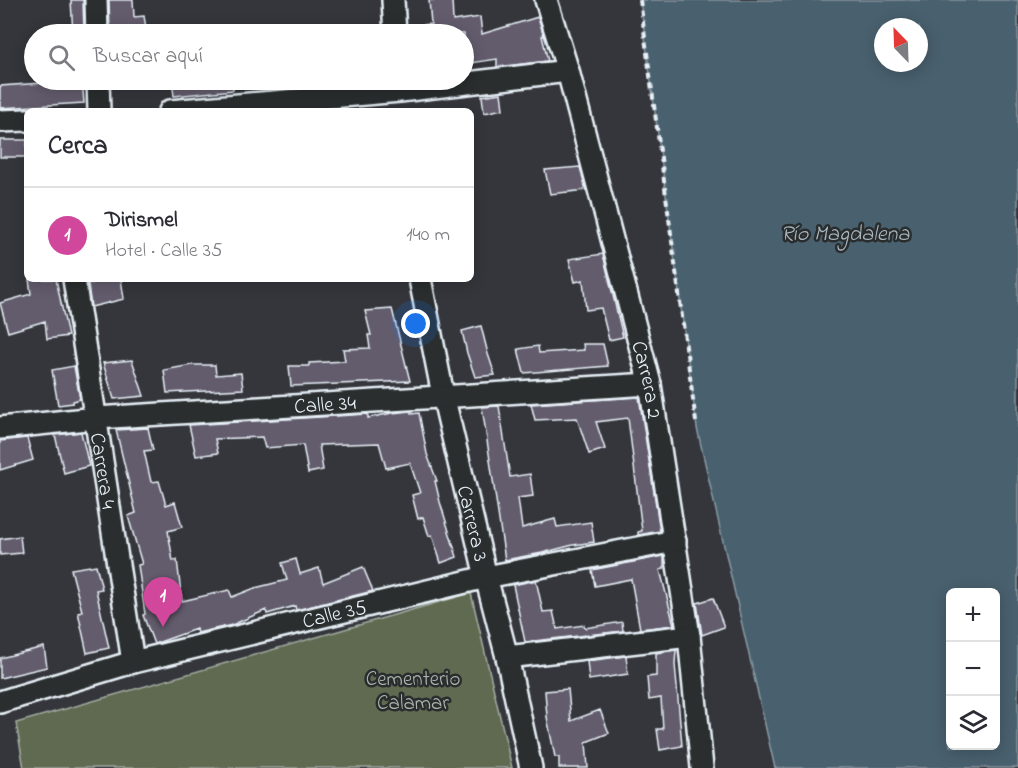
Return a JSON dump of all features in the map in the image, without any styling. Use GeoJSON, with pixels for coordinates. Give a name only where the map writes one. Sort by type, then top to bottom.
{"type":"FeatureCollection","features":[{"type":"Feature","properties":{"kind":"street"},"geometry":{"type":"LineString","coordinates":[[96,0],[97,24]]}},
{"type":"Feature","properties":{"kind":"street"},"geometry":{"type":"LineString","coordinates":[[393,0],[394,24]]}},
{"type":"Feature","properties":{"kind":"street","name":"Carrera 2"},"geometry":{"type":"LineString","coordinates":[[546,0],[568,71],[651,384],[690,636],[702,768]]}},
{"type":"Feature","properties":{"kind":"street"},"geometry":{"type":"LineString","coordinates":[[474,84],[568,71]]}},
{"type":"Feature","properties":{"kind":"street"},"geometry":{"type":"LineString","coordinates":[[98,90],[99,108]]}},
{"type":"Feature","properties":{"kind":"street"},"geometry":{"type":"LineString","coordinates":[[211,108],[429,90]]}},
{"type":"Feature","properties":{"kind":"street"},"geometry":{"type":"LineString","coordinates":[[0,121],[24,120]]}},
{"type":"Feature","properties":{"kind":"street","name":"Carrera 4"},"geometry":{"type":"LineString","coordinates":[[74,282],[133,662]]}},
{"type":"Feature","properties":{"kind":"street","name":"Carrera 3"},"geometry":{"type":"LineString","coordinates":[[421,282],[443,395],[507,657],[531,768]]}},
{"type":"Feature","properties":{"kind":"street","name":"Calle 34"},"geometry":{"type":"LineString","coordinates":[[0,428],[96,418],[651,384]]}},
{"type":"Feature","properties":{"kind":"street","name":"Calle 35"},"geometry":{"type":"LineString","coordinates":[[0,702],[133,662],[486,577],[675,541]]}},
{"type":"Feature","properties":{"kind":"street"},"geometry":{"type":"LineString","coordinates":[[507,657],[690,636]]}},
{"type":"Feature","properties":{"kind":"path"},"geometry":{"type":"LineString","coordinates":[[640,0],[696,422]]}},
{"type":"Feature","properties":{"kind":"green space","name":"Cementerio Calamar"},"geometry":{"type":"Polygon","coordinates":[[[471,593],[512,768],[24,768],[16,723],[471,593]]]}},
{"type":"Feature","properties":{"kind":"water","name":"Río Magdalena"},"geometry":{"type":"Polygon","coordinates":[[[640,0],[1018,0],[1018,768],[775,768],[697,428],[640,0]]]}},
{"type":"Feature","properties":{"kind":"building"},"geometry":{"type":"Polygon","coordinates":[[[71,0],[83,0],[84,24],[72,24],[71,0]]]}},
{"type":"Feature","properties":{"kind":"building"},"geometry":{"type":"Polygon","coordinates":[[[109,0],[133,0],[134,17],[144,16],[145,24],[110,24],[109,0]]]}},
{"type":"Feature","properties":{"kind":"building"},"geometry":{"type":"Polygon","coordinates":[[[429,0],[452,0],[453,21],[480,17],[482,34],[538,17],[548,61],[497,67],[497,59],[474,62],[474,24],[431,24],[429,0]]]}},
{"type":"Feature","properties":{"kind":"building"},"geometry":{"type":"Polygon","coordinates":[[[24,84],[24,90],[83,90],[84,103],[0,108],[0,86],[24,84]]]}},
{"type":"Feature","properties":{"kind":"building"},"geometry":{"type":"Polygon","coordinates":[[[173,90],[233,90],[174,96],[173,90]]]}},
{"type":"Feature","properties":{"kind":"building"},"geometry":{"type":"Polygon","coordinates":[[[501,93],[503,109],[484,113],[482,96],[501,93]]]}},
{"type":"Feature","properties":{"kind":"building"},"geometry":{"type":"Polygon","coordinates":[[[0,140],[24,140],[24,157],[0,157],[0,140]]]}},
{"type":"Feature","properties":{"kind":"building"},"geometry":{"type":"Polygon","coordinates":[[[580,167],[586,190],[550,194],[545,170],[580,167]]]}},
{"type":"Feature","properties":{"kind":"building"},"geometry":{"type":"Polygon","coordinates":[[[603,254],[623,337],[609,340],[601,308],[586,310],[583,280],[575,282],[569,259],[603,254]]]}},
{"type":"Feature","properties":{"kind":"building"},"geometry":{"type":"Polygon","coordinates":[[[29,282],[57,282],[68,336],[47,339],[45,321],[8,332],[0,303],[31,294],[29,282]]]}},
{"type":"Feature","properties":{"kind":"building"},"geometry":{"type":"Polygon","coordinates":[[[121,282],[124,299],[91,307],[88,284],[121,282]]]}},
{"type":"Feature","properties":{"kind":"building"},"geometry":{"type":"Polygon","coordinates":[[[392,309],[410,381],[291,386],[289,366],[345,361],[343,349],[370,348],[368,335],[371,335],[365,311],[392,309]]]}},
{"type":"Feature","properties":{"kind":"building"},"geometry":{"type":"Polygon","coordinates":[[[481,326],[495,375],[475,377],[462,331],[481,326]]]}},
{"type":"Feature","properties":{"kind":"building"},"geometry":{"type":"Polygon","coordinates":[[[583,344],[603,344],[608,366],[524,373],[518,349],[538,346],[539,353],[584,350],[583,344]]]}},
{"type":"Feature","properties":{"kind":"building"},"geometry":{"type":"Polygon","coordinates":[[[132,360],[144,396],[114,399],[103,363],[132,360]]]}},
{"type":"Feature","properties":{"kind":"building"},"geometry":{"type":"Polygon","coordinates":[[[192,365],[215,365],[216,375],[241,373],[243,389],[167,393],[164,370],[192,365]]]}},
{"type":"Feature","properties":{"kind":"building"},"geometry":{"type":"Polygon","coordinates":[[[74,366],[80,399],[73,403],[58,405],[52,370],[74,366]]]}},
{"type":"Feature","properties":{"kind":"building"},"geometry":{"type":"Polygon","coordinates":[[[639,397],[660,531],[638,535],[638,532],[642,531],[628,418],[596,422],[605,449],[589,454],[577,418],[535,420],[531,404],[639,397]]]}},
{"type":"Feature","properties":{"kind":"building"},"geometry":{"type":"Polygon","coordinates":[[[499,406],[510,477],[530,474],[533,496],[518,498],[522,528],[555,519],[557,527],[591,522],[594,542],[505,560],[482,407],[499,406]]]}},
{"type":"Feature","properties":{"kind":"building"},"geometry":{"type":"Polygon","coordinates":[[[411,411],[411,414],[419,413],[427,454],[437,481],[435,481],[440,502],[457,557],[441,563],[432,535],[429,536],[423,517],[418,519],[412,495],[420,493],[410,463],[386,468],[379,443],[319,445],[323,470],[308,473],[303,445],[265,448],[262,437],[215,439],[218,453],[196,456],[189,425],[368,414],[368,418],[411,411]]]}},
{"type":"Feature","properties":{"kind":"building"},"geometry":{"type":"Polygon","coordinates":[[[148,428],[153,450],[144,451],[151,482],[159,481],[166,505],[175,502],[182,527],[168,531],[173,561],[177,560],[182,601],[229,590],[232,597],[255,588],[287,580],[282,563],[296,559],[300,574],[319,568],[323,583],[363,567],[373,591],[296,610],[295,606],[267,614],[266,610],[232,625],[197,633],[196,629],[154,644],[143,615],[145,614],[138,565],[142,564],[128,516],[136,513],[116,430],[148,428]]]}},
{"type":"Feature","properties":{"kind":"building"},"geometry":{"type":"Polygon","coordinates":[[[81,432],[89,466],[64,473],[55,435],[81,432]]]}},
{"type":"Feature","properties":{"kind":"building"},"geometry":{"type":"Polygon","coordinates":[[[27,438],[33,460],[0,470],[0,441],[27,438]]]}},
{"type":"Feature","properties":{"kind":"building"},"geometry":{"type":"Polygon","coordinates":[[[20,536],[22,553],[0,555],[0,539],[20,536]]]}},
{"type":"Feature","properties":{"kind":"building"},"geometry":{"type":"Polygon","coordinates":[[[664,556],[664,569],[660,570],[674,625],[640,629],[631,579],[595,586],[592,570],[664,556]]]}},
{"type":"Feature","properties":{"kind":"building"},"geometry":{"type":"Polygon","coordinates":[[[96,565],[102,589],[96,590],[109,648],[87,653],[78,612],[82,611],[71,569],[96,565]]]}},
{"type":"Feature","properties":{"kind":"building"},"geometry":{"type":"Polygon","coordinates":[[[536,580],[543,612],[553,611],[557,629],[584,625],[585,628],[622,622],[623,631],[525,642],[513,585],[536,580]]]}},
{"type":"Feature","properties":{"kind":"building"},"geometry":{"type":"Polygon","coordinates":[[[713,598],[724,627],[702,635],[697,603],[713,598]]]}},
{"type":"Feature","properties":{"kind":"building"},"geometry":{"type":"Polygon","coordinates":[[[44,647],[47,667],[0,678],[0,658],[44,647]]]}},
{"type":"Feature","properties":{"kind":"building"},"geometry":{"type":"Polygon","coordinates":[[[676,650],[675,664],[682,746],[660,750],[657,729],[663,729],[661,698],[649,700],[647,677],[656,676],[656,653],[676,650]]]}},
{"type":"Feature","properties":{"kind":"building"},"geometry":{"type":"Polygon","coordinates":[[[626,656],[628,674],[589,680],[587,661],[626,656]]]}},
{"type":"Feature","properties":{"kind":"building"},"geometry":{"type":"Polygon","coordinates":[[[568,689],[571,721],[600,710],[609,733],[586,742],[588,768],[559,768],[559,757],[555,757],[547,717],[545,691],[568,689]]]}},
{"type":"Feature","properties":{"kind":"place","name":"Dirismel"},"geometry":{"type":"Point","coordinates":[163,627]}}]}
